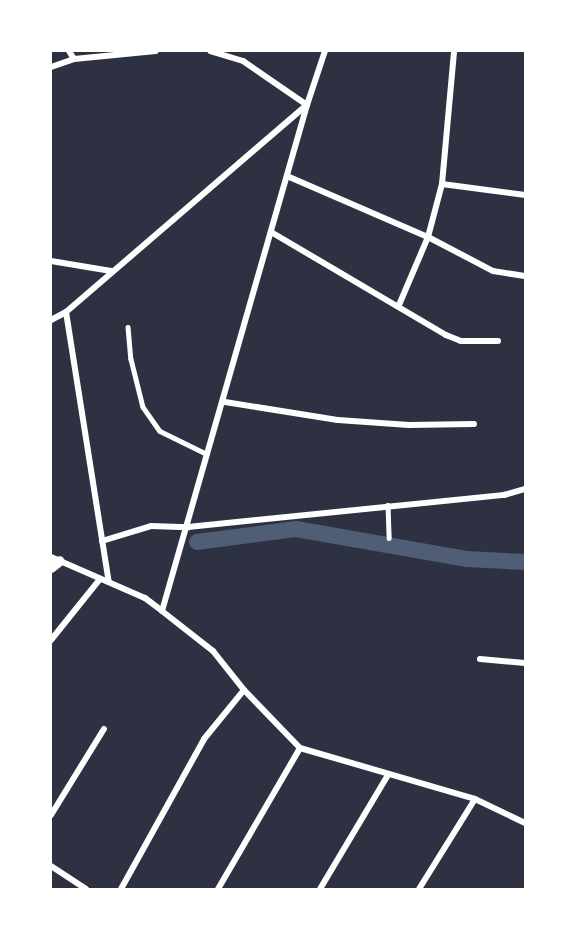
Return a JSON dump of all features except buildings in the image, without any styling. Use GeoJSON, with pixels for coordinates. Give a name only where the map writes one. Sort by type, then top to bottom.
{"type":"FeatureCollection","features":[{"type":"Feature","properties":{"kind":"street"},"geometry":{"type":"LineString","coordinates":[[69,51],[74,59]]}},
{"type":"Feature","properties":{"kind":"street"},"geometry":{"type":"LineString","coordinates":[[51,67],[74,59],[156,51]]}},
{"type":"Feature","properties":{"kind":"street"},"geometry":{"type":"LineString","coordinates":[[210,51],[243,61],[307,105]]}},
{"type":"Feature","properties":{"kind":"street"},"geometry":{"type":"LineString","coordinates":[[162,611],[188,527],[204,453],[225,402],[307,105],[326,51]]}},
{"type":"Feature","properties":{"kind":"street"},"geometry":{"type":"LineString","coordinates":[[399,305],[428,237],[442,184],[454,51]]}},
{"type":"Feature","properties":{"kind":"street"},"geometry":{"type":"LineString","coordinates":[[51,320],[66,312],[307,105]]}},
{"type":"Feature","properties":{"kind":"street"},"geometry":{"type":"LineString","coordinates":[[287,177],[428,237],[493,271],[525,276]]}},
{"type":"Feature","properties":{"kind":"street"},"geometry":{"type":"LineString","coordinates":[[442,184],[525,195]]}},
{"type":"Feature","properties":{"kind":"street"},"geometry":{"type":"LineString","coordinates":[[271,232],[461,341],[498,341]]}},
{"type":"Feature","properties":{"kind":"street"},"geometry":{"type":"LineString","coordinates":[[51,261],[111,271]]}},
{"type":"Feature","properties":{"kind":"street"},"geometry":{"type":"LineString","coordinates":[[66,312],[109,582]]}},
{"type":"Feature","properties":{"kind":"street"},"geometry":{"type":"LineString","coordinates":[[225,402],[338,420],[409,425],[474,424]]}},
{"type":"Feature","properties":{"kind":"street"},"geometry":{"type":"LineString","coordinates":[[102,541],[151,526],[188,527],[388,504],[504,495],[525,489]]}},
{"type":"Feature","properties":{"kind":"street"},"geometry":{"type":"LineString","coordinates":[[54,562],[145,598],[213,651],[244,690],[300,748],[475,799],[525,823]]}},
{"type":"Feature","properties":{"kind":"street"},"geometry":{"type":"LineString","coordinates":[[51,640],[100,579]]}},
{"type":"Feature","properties":{"kind":"street"},"geometry":{"type":"LineString","coordinates":[[480,659],[525,663]]}},
{"type":"Feature","properties":{"kind":"street"},"geometry":{"type":"LineString","coordinates":[[121,889],[204,739],[244,690]]}},
{"type":"Feature","properties":{"kind":"street"},"geometry":{"type":"LineString","coordinates":[[51,815],[104,729]]}},
{"type":"Feature","properties":{"kind":"street"},"geometry":{"type":"LineString","coordinates":[[218,889],[300,748]]}},
{"type":"Feature","properties":{"kind":"street"},"geometry":{"type":"LineString","coordinates":[[320,889],[388,775]]}},
{"type":"Feature","properties":{"kind":"street"},"geometry":{"type":"LineString","coordinates":[[419,889],[475,799]]}},
{"type":"Feature","properties":{"kind":"street"},"geometry":{"type":"LineString","coordinates":[[51,866],[86,889]]}},
{"type":"Feature","properties":{"kind":"lane"},"geometry":{"type":"LineString","coordinates":[[129,327],[131,359],[143,407],[160,431],[204,453]]}},
{"type":"Feature","properties":{"kind":"lane"},"geometry":{"type":"LineString","coordinates":[[388,504],[389,538]]}},
{"type":"Feature","properties":{"kind":"waterway"},"geometry":{"type":"LineString","coordinates":[[197,542],[296,529],[467,559],[525,562]]}}]}
